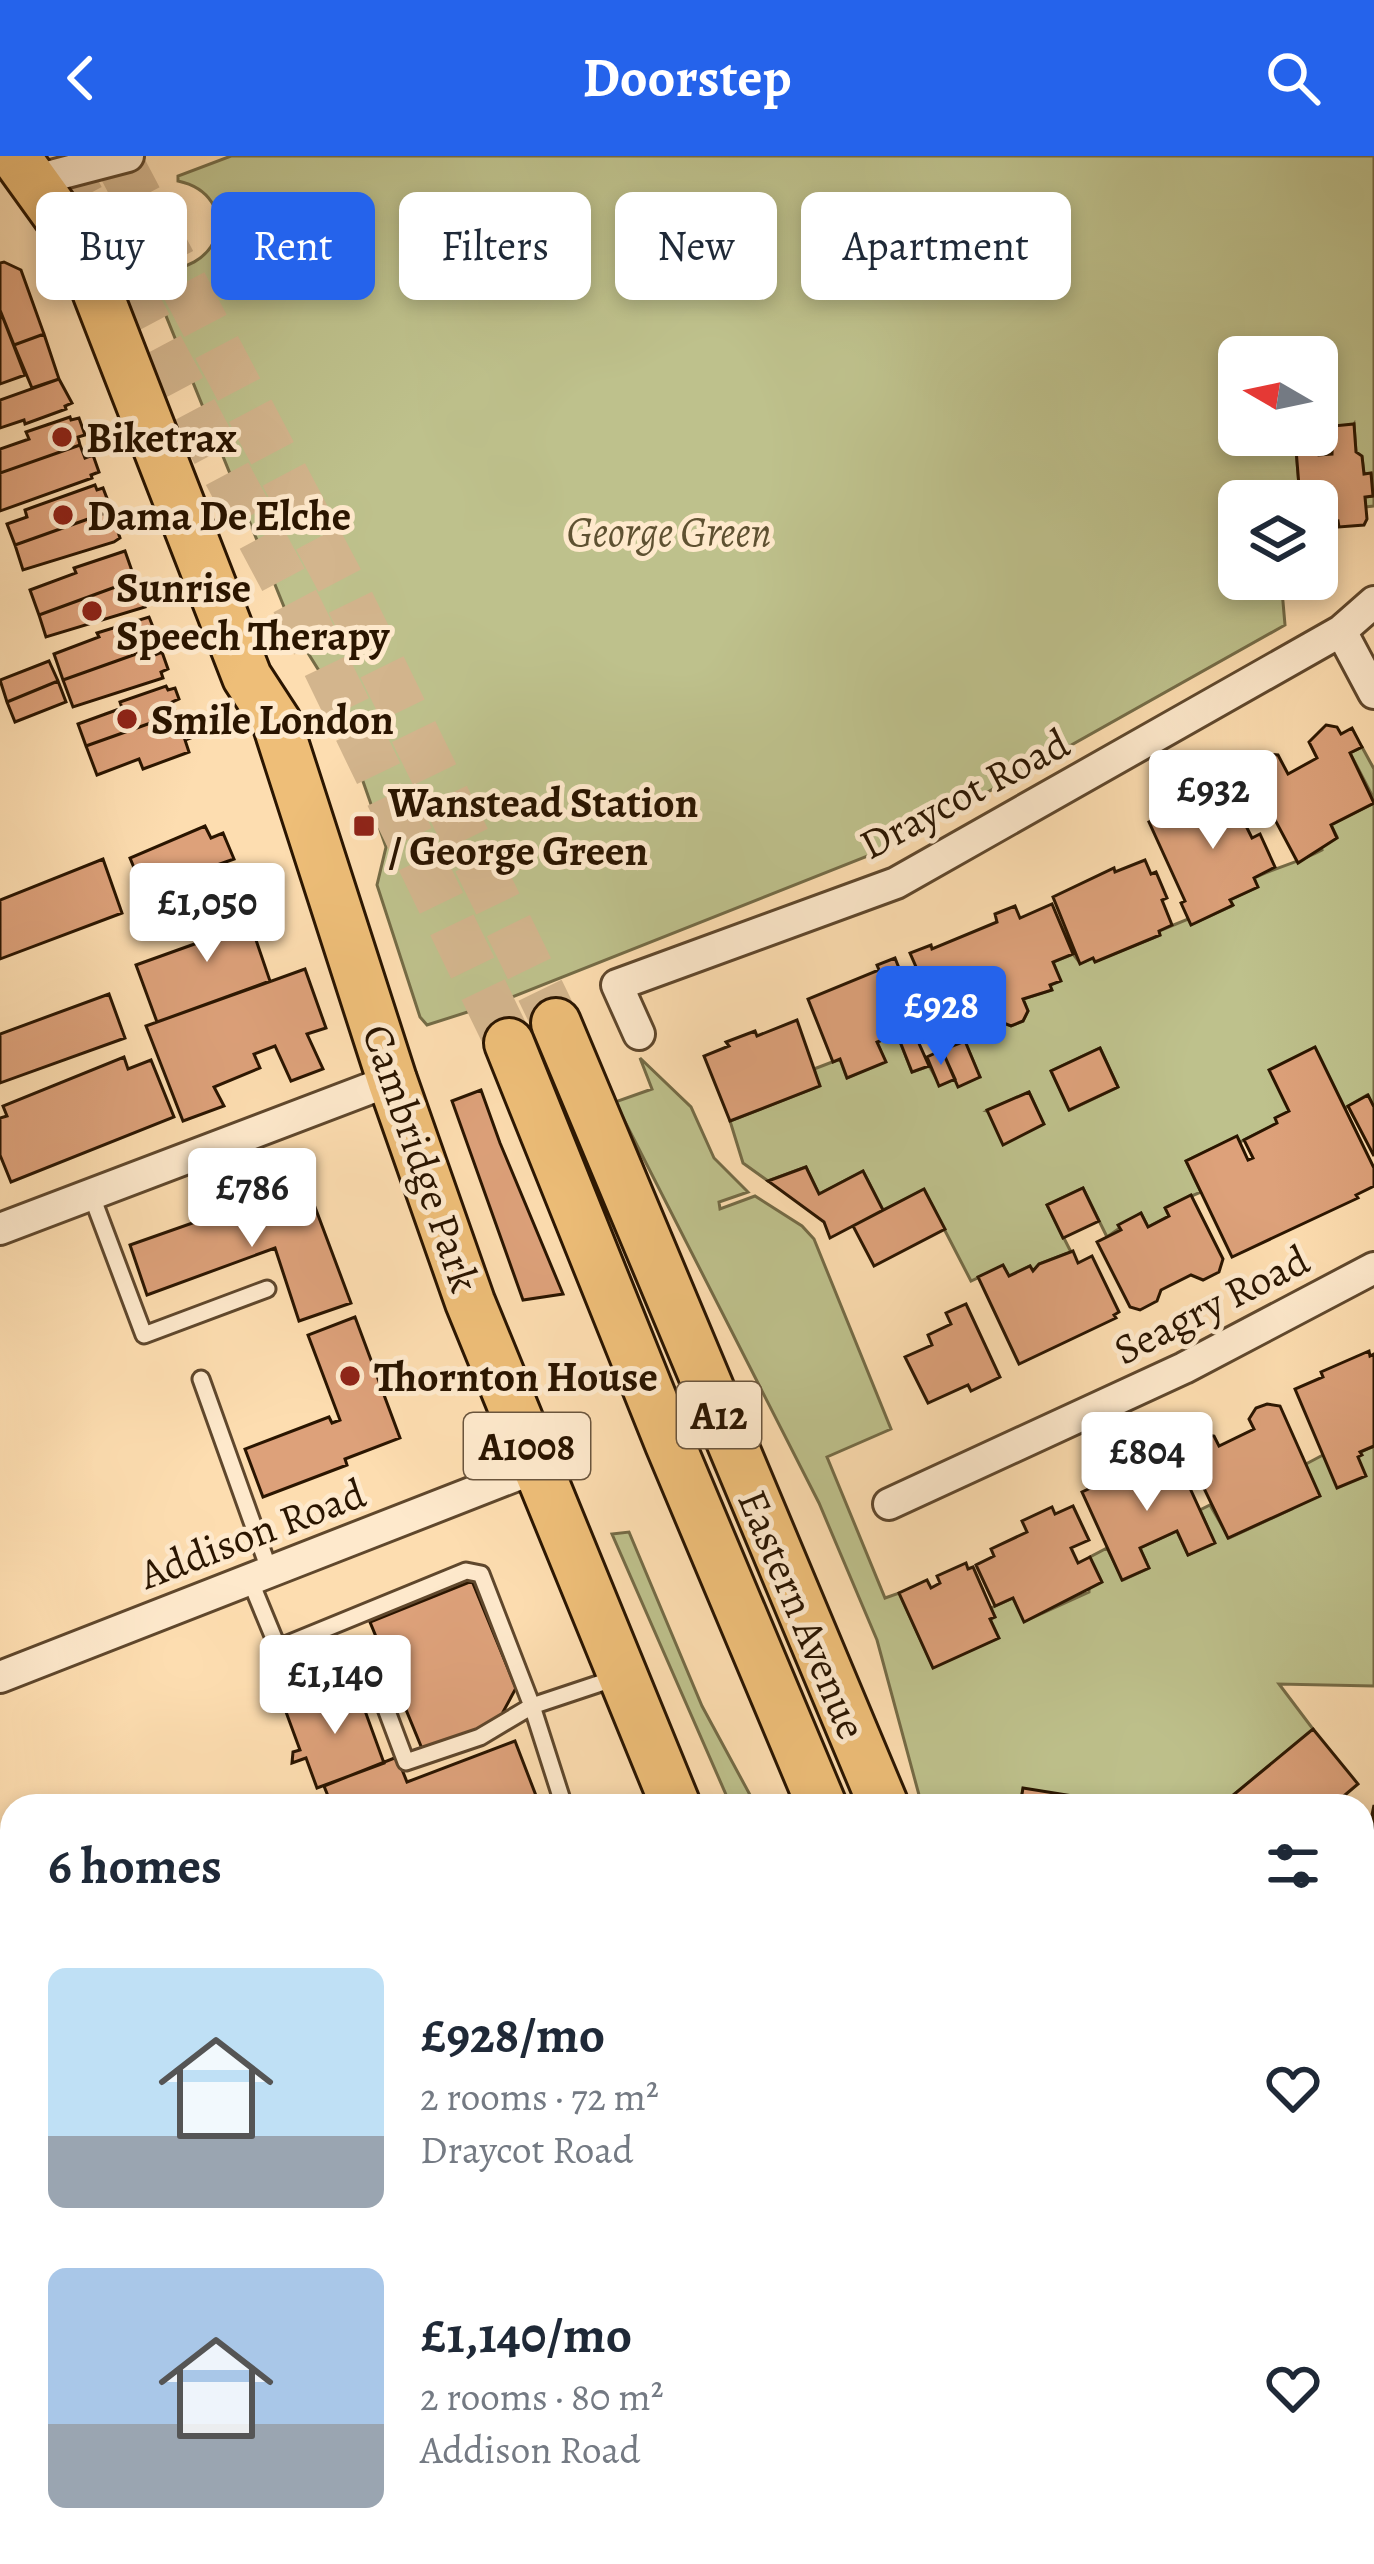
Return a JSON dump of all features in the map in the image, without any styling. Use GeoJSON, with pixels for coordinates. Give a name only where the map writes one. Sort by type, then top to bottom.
{"type":"FeatureCollection","features":[{"type":"Feature","properties":{"kind":"main road","name":"Cambridge Park"},"geometry":{"type":"LineString","coordinates":[[23,169],[79,245],[247,677],[277,723],[392,1081],[470,1302],[671,1794]]}},
{"type":"Feature","properties":{"kind":"main road","name":"Eastern Avenue"},"geometry":{"type":"LineString","coordinates":[[556,1023],[879,1794]]}},
{"type":"Feature","properties":{"kind":"main road","name":"Eastern Avenue"},"geometry":{"type":"LineString","coordinates":[[509,1042],[817,1794]]}},
{"type":"Feature","properties":{"kind":"street"},"geometry":{"type":"LineString","coordinates":[[23,169],[128,156]]}},
{"type":"Feature","properties":{"kind":"street","name":"Draycot Road"},"geometry":{"type":"LineString","coordinates":[[639,1034],[617,986],[896,883],[1341,631],[1374,602]]}},
{"type":"Feature","properties":{"kind":"street"},"geometry":{"type":"LineString","coordinates":[[1341,631],[1374,693]]}},
{"type":"Feature","properties":{"kind":"street"},"geometry":{"type":"LineString","coordinates":[[0,1229],[392,1081]]}},
{"type":"Feature","properties":{"kind":"street","name":"Seagry Road"},"geometry":{"type":"LineString","coordinates":[[889,1504],[1184,1368],[1374,1268]]}},
{"type":"Feature","properties":{"kind":"street","name":"Addison Road"},"geometry":{"type":"LineString","coordinates":[[0,1677],[535,1468]]}},
{"type":"Feature","properties":{"kind":"lane"},"geometry":{"type":"LineString","coordinates":[[91,1194],[144,1335],[267,1289]]}},
{"type":"Feature","properties":{"kind":"lane"},"geometry":{"type":"LineString","coordinates":[[201,1378],[278,1648],[466,1571],[481,1574],[560,1794]]}},
{"type":"Feature","properties":{"kind":"lane"},"geometry":{"type":"LineString","coordinates":[[370,1666],[406,1762],[480,1737],[532,1706],[622,1676]]}},
{"type":"Feature","properties":{"kind":"green space","name":"George Green"},"geometry":{"type":"Polygon","coordinates":[[[231,156],[1374,156],[1374,506],[1365,507],[1365,497],[1373,496],[1371,474],[1364,474],[1362,457],[1356,452],[1354,424],[1338,446],[1338,336],[1218,336],[1218,456],[1297,456],[1299,480],[1218,480],[1218,600],[1283,600],[1285,625],[888,848],[502,1001],[427,1025],[420,1017],[377,885],[386,847],[331,690],[293,629],[160,300],[187,300],[187,264],[211,245],[211,300],[375,300],[375,192],[211,192],[211,201],[199,189],[178,181],[178,176],[231,156]]]}},
{"type":"Feature","properties":{"kind":"green space"},"geometry":{"type":"Polygon","coordinates":[[[1362,747],[1374,769],[1374,799],[1350,753],[1362,747]]]}},
{"type":"Feature","properties":{"kind":"green space"},"geometry":{"type":"Polygon","coordinates":[[[1374,803],[1374,1107],[1367,1095],[1345,1108],[1289,1111],[1277,1123],[1240,1142],[1237,1137],[1186,1161],[1201,1192],[1166,1207],[1169,1216],[1148,1227],[1141,1213],[1107,1237],[1083,1188],[1047,1205],[1071,1252],[1033,1271],[1030,1266],[1009,1276],[1003,1266],[971,1281],[924,1190],[883,1210],[863,1171],[819,1194],[806,1167],[768,1181],[743,1163],[730,1121],[819,1086],[814,1069],[840,1059],[847,1078],[885,1061],[877,1042],[897,1034],[912,1072],[929,1066],[940,1085],[980,1077],[958,1025],[997,1010],[1001,1022],[1011,1026],[1023,1021],[1028,1011],[1023,999],[1051,990],[1050,985],[1060,981],[1053,962],[1073,954],[1080,963],[1096,961],[1188,919],[1192,924],[1232,906],[1230,900],[1257,887],[1254,878],[1322,850],[1321,846],[1337,837],[1331,825],[1374,803]],[[1100,1048],[1051,1071],[1070,1110],[1118,1087],[1100,1048]],[[1029,1092],[987,1111],[1043,1123],[1029,1092]]]}},
{"type":"Feature","properties":{"kind":"green space"},"geometry":{"type":"Polygon","coordinates":[[[640,1058],[691,1107],[714,1158],[748,1192],[719,1202],[720,1209],[755,1196],[814,1239],[891,1429],[827,1457],[885,1598],[899,1593],[933,1667],[998,1638],[991,1608],[1013,1598],[1025,1621],[1089,1592],[1090,1557],[1107,1548],[1123,1580],[1149,1568],[1140,1548],[1177,1531],[1188,1555],[1214,1542],[1200,1510],[1210,1505],[1229,1538],[1292,1509],[1306,1464],[1323,1455],[1358,1457],[1374,1446],[1374,1686],[1279,1684],[1313,1729],[1234,1794],[1056,1794],[1023,1789],[1022,1794],[919,1794],[877,1640],[819,1503],[615,1102],[652,1089],[640,1058]]]}},
{"type":"Feature","properties":{"kind":"green space"},"geometry":{"type":"Polygon","coordinates":[[[629,1532],[702,1706],[750,1794],[726,1794],[612,1534],[629,1532]]]}},
{"type":"Feature","properties":{"kind":"building"},"geometry":{"type":"Polygon","coordinates":[[[0,263],[21,270],[44,334],[14,345],[0,310],[0,263]]]}},
{"type":"Feature","properties":{"kind":"building"},"geometry":{"type":"Polygon","coordinates":[[[0,310],[25,375],[0,384],[0,310]]]}},
{"type":"Feature","properties":{"kind":"building"},"geometry":{"type":"Polygon","coordinates":[[[44,334],[59,379],[32,388],[14,345],[44,334]]]}},
{"type":"Feature","properties":{"kind":"building"},"geometry":{"type":"Polygon","coordinates":[[[59,379],[72,403],[66,409],[0,428],[0,400],[59,379]]]}},
{"type":"Feature","properties":{"kind":"building"},"geometry":{"type":"Polygon","coordinates":[[[79,418],[85,435],[78,437],[80,445],[0,473],[0,449],[29,439],[26,432],[79,418]]]}},
{"type":"Feature","properties":{"kind":"building"},"geometry":{"type":"Polygon","coordinates":[[[1354,424],[1356,452],[1362,456],[1364,474],[1371,473],[1373,496],[1365,497],[1364,525],[1339,527],[1338,480],[1299,480],[1297,456],[1338,456],[1338,426],[1354,424]]]}},
{"type":"Feature","properties":{"kind":"building"},"geometry":{"type":"Polygon","coordinates":[[[80,445],[85,458],[93,455],[99,472],[92,478],[0,511],[0,473],[80,445]]]}},
{"type":"Feature","properties":{"kind":"building","name":"Dama De Elche"},"geometry":{"type":"Polygon","coordinates":[[[95,485],[97,490],[103,488],[108,501],[101,503],[105,513],[15,545],[7,524],[27,517],[25,510],[95,485]]]}},
{"type":"Feature","properties":{"kind":"building"},"geometry":{"type":"Polygon","coordinates":[[[105,513],[108,522],[114,520],[120,538],[23,570],[15,545],[105,513]]]}},
{"type":"Feature","properties":{"kind":"building"},"geometry":{"type":"Polygon","coordinates":[[[125,551],[132,571],[126,573],[129,582],[39,615],[30,590],[76,573],[74,568],[125,551]]]}},
{"type":"Feature","properties":{"kind":"building","name":"Sunrise Speech Therapy"},"geometry":{"type":"Polygon","coordinates":[[[129,582],[131,590],[138,587],[145,607],[46,637],[39,615],[129,582]]]}},
{"type":"Feature","properties":{"kind":"building"},"geometry":{"type":"Polygon","coordinates":[[[149,617],[155,632],[148,635],[153,648],[63,680],[54,654],[99,637],[97,633],[149,617]]]}},
{"type":"Feature","properties":{"kind":"building"},"geometry":{"type":"Polygon","coordinates":[[[153,648],[155,655],[162,652],[168,669],[161,672],[163,678],[73,707],[63,680],[153,648]]]}},
{"type":"Feature","properties":{"kind":"building"},"geometry":{"type":"Polygon","coordinates":[[[49,661],[58,681],[7,702],[0,680],[49,661]]]}},
{"type":"Feature","properties":{"kind":"building"},"geometry":{"type":"Polygon","coordinates":[[[58,681],[66,702],[15,722],[7,702],[58,681]]]}},
{"type":"Feature","properties":{"kind":"building","name":"Smile London"},"geometry":{"type":"Polygon","coordinates":[[[166,686],[175,688],[179,699],[172,702],[176,714],[86,746],[78,724],[166,686]]]}},
{"type":"Feature","properties":{"kind":"building"},"geometry":{"type":"Polygon","coordinates":[[[176,714],[179,722],[187,720],[193,737],[185,740],[189,752],[143,769],[139,759],[97,775],[86,746],[176,714]]]}},
{"type":"Feature","properties":{"kind":"building"},"geometry":{"type":"Polygon","coordinates":[[[1326,725],[1337,727],[1341,734],[1352,728],[1362,747],[1350,753],[1374,803],[1331,825],[1337,838],[1298,863],[1249,771],[1267,754],[1278,755],[1288,774],[1317,758],[1309,742],[1326,725]]]}},
{"type":"Feature","properties":{"kind":"building"},"geometry":{"type":"Polygon","coordinates":[[[1229,785],[1232,792],[1245,786],[1259,817],[1245,824],[1252,838],[1260,834],[1275,867],[1254,878],[1258,887],[1230,900],[1233,905],[1191,925],[1149,822],[1178,808],[1181,816],[1204,805],[1201,798],[1229,785]]]}},
{"type":"Feature","properties":{"kind":"building"},"geometry":{"type":"Polygon","coordinates":[[[205,826],[211,838],[223,833],[234,859],[220,864],[226,879],[152,911],[130,858],[205,826]]]}},
{"type":"Feature","properties":{"kind":"building"},"geometry":{"type":"Polygon","coordinates":[[[103,859],[122,913],[0,959],[0,900],[103,859]]]}},
{"type":"Feature","properties":{"kind":"building"},"geometry":{"type":"Polygon","coordinates":[[[1145,860],[1167,898],[1162,900],[1172,925],[1159,931],[1160,935],[1080,964],[1053,897],[1114,868],[1115,872],[1145,860]]]}},
{"type":"Feature","properties":{"kind":"building"},"geometry":{"type":"Polygon","coordinates":[[[241,896],[270,981],[157,1022],[136,965],[214,937],[204,909],[241,896]]]}},
{"type":"Feature","properties":{"kind":"building"},"geometry":{"type":"Polygon","coordinates":[[[1052,904],[1073,954],[1053,962],[1061,981],[1050,985],[1052,990],[1023,999],[1028,1011],[1023,1021],[1011,1026],[1001,1022],[997,1010],[944,1031],[910,953],[931,945],[932,949],[997,922],[995,914],[1015,906],[1020,918],[1052,904]]]}},
{"type":"Feature","properties":{"kind":"building"},"geometry":{"type":"Polygon","coordinates":[[[895,958],[922,1026],[913,1030],[929,1066],[912,1072],[897,1034],[877,1042],[886,1062],[847,1078],[840,1059],[833,1062],[808,999],[879,970],[877,965],[895,958]]]}},
{"type":"Feature","properties":{"kind":"building"},"geometry":{"type":"Polygon","coordinates":[[[305,969],[326,1028],[307,1034],[323,1069],[291,1081],[275,1046],[254,1054],[260,1068],[214,1087],[224,1106],[183,1121],[146,1026],[305,969]]]}},
{"type":"Feature","properties":{"kind":"building"},"geometry":{"type":"Polygon","coordinates":[[[109,994],[125,1038],[0,1083],[0,1034],[109,994]]]}},
{"type":"Feature","properties":{"kind":"building"},"geometry":{"type":"Polygon","coordinates":[[[797,1020],[820,1086],[730,1121],[704,1056],[729,1046],[726,1042],[797,1020]]]}},
{"type":"Feature","properties":{"kind":"building"},"geometry":{"type":"Polygon","coordinates":[[[965,1041],[980,1077],[958,1087],[942,1050],[965,1041]]]}},
{"type":"Feature","properties":{"kind":"building"},"geometry":{"type":"Polygon","coordinates":[[[1315,1047],[1374,1168],[1374,1186],[1232,1257],[1186,1161],[1237,1136],[1248,1160],[1253,1158],[1244,1140],[1289,1111],[1269,1070],[1315,1047]]]}},
{"type":"Feature","properties":{"kind":"building"},"geometry":{"type":"Polygon","coordinates":[[[1100,1048],[1118,1087],[1069,1110],[1051,1071],[1100,1048]]]}},
{"type":"Feature","properties":{"kind":"building"},"geometry":{"type":"Polygon","coordinates":[[[942,1050],[955,1079],[939,1086],[927,1057],[942,1050]]]}},
{"type":"Feature","properties":{"kind":"building"},"geometry":{"type":"Polygon","coordinates":[[[124,1057],[128,1069],[151,1060],[174,1117],[11,1182],[0,1155],[0,1118],[7,1116],[3,1106],[124,1057]]]}},
{"type":"Feature","properties":{"kind":"building"},"geometry":{"type":"Polygon","coordinates":[[[481,1090],[563,1294],[523,1300],[452,1101],[481,1090]]]}},
{"type":"Feature","properties":{"kind":"building"},"geometry":{"type":"Polygon","coordinates":[[[1029,1092],[1044,1124],[1003,1145],[987,1110],[1029,1092]]]}},
{"type":"Feature","properties":{"kind":"building"},"geometry":{"type":"Polygon","coordinates":[[[1368,1095],[1374,1107],[1374,1156],[1348,1106],[1368,1095]]]}},
{"type":"Feature","properties":{"kind":"building"},"geometry":{"type":"Polygon","coordinates":[[[806,1167],[819,1194],[863,1171],[883,1210],[830,1238],[824,1222],[768,1181],[806,1167]]]}},
{"type":"Feature","properties":{"kind":"building"},"geometry":{"type":"Polygon","coordinates":[[[306,1183],[351,1303],[299,1321],[275,1248],[147,1295],[130,1245],[306,1183]]]}},
{"type":"Feature","properties":{"kind":"building"},"geometry":{"type":"Polygon","coordinates":[[[1083,1188],[1099,1221],[1063,1238],[1047,1205],[1083,1188]]]}},
{"type":"Feature","properties":{"kind":"building"},"geometry":{"type":"Polygon","coordinates":[[[924,1189],[945,1229],[874,1266],[853,1226],[924,1189]]]}},
{"type":"Feature","properties":{"kind":"building"},"geometry":{"type":"Polygon","coordinates":[[[1191,1195],[1223,1259],[1219,1272],[1203,1280],[1191,1275],[1161,1290],[1157,1301],[1140,1310],[1130,1307],[1097,1242],[1141,1213],[1148,1227],[1169,1216],[1165,1208],[1191,1195]]]}},
{"type":"Feature","properties":{"kind":"building"},"geometry":{"type":"Polygon","coordinates":[[[1073,1251],[1078,1263],[1092,1256],[1119,1312],[1116,1318],[1019,1364],[978,1277],[1003,1265],[1009,1276],[1030,1266],[1033,1271],[1073,1251]]]}},
{"type":"Feature","properties":{"kind":"building"},"geometry":{"type":"Polygon","coordinates":[[[966,1304],[1000,1377],[928,1403],[905,1357],[932,1345],[928,1335],[951,1324],[946,1313],[966,1304]]]}},
{"type":"Feature","properties":{"kind":"building","name":"Thornton House"},"geometry":{"type":"Polygon","coordinates":[[[355,1317],[400,1438],[345,1459],[347,1465],[263,1497],[245,1449],[329,1417],[332,1423],[340,1420],[308,1335],[355,1317]]]}},
{"type":"Feature","properties":{"kind":"building"},"geometry":{"type":"Polygon","coordinates":[[[1369,1351],[1370,1356],[1374,1354],[1374,1446],[1358,1457],[1366,1476],[1337,1488],[1295,1389],[1369,1351]]]}},
{"type":"Feature","properties":{"kind":"building"},"geometry":{"type":"Polygon","coordinates":[[[1280,1406],[1320,1496],[1228,1538],[1185,1449],[1202,1434],[1214,1436],[1219,1446],[1254,1429],[1249,1419],[1256,1408],[1280,1406]]]}},
{"type":"Feature","properties":{"kind":"building"},"geometry":{"type":"Polygon","coordinates":[[[1173,1451],[1215,1543],[1188,1555],[1177,1531],[1140,1548],[1149,1568],[1122,1580],[1082,1492],[1113,1478],[1117,1488],[1146,1475],[1142,1465],[1173,1451]]]}},
{"type":"Feature","properties":{"kind":"building"},"geometry":{"type":"Polygon","coordinates":[[[1073,1506],[1089,1540],[1071,1548],[1078,1563],[1090,1557],[1102,1582],[1024,1622],[1013,1598],[995,1606],[976,1565],[994,1556],[991,1549],[1027,1532],[1022,1521],[1052,1507],[1055,1514],[1073,1506]]]}},
{"type":"Feature","properties":{"kind":"building"},"geometry":{"type":"Polygon","coordinates":[[[966,1563],[968,1569],[973,1567],[995,1617],[990,1619],[999,1638],[933,1668],[899,1593],[927,1580],[931,1588],[940,1583],[937,1576],[966,1563]]]}},
{"type":"Feature","properties":{"kind":"building"},"geometry":{"type":"Polygon","coordinates":[[[472,1581],[516,1688],[503,1712],[506,1718],[423,1751],[370,1622],[472,1581]]]}},
{"type":"Feature","properties":{"kind":"building"},"geometry":{"type":"Polygon","coordinates":[[[356,1686],[384,1763],[317,1788],[306,1758],[292,1763],[293,1752],[300,1750],[286,1712],[356,1686]]]}},
{"type":"Feature","properties":{"kind":"building"},"geometry":{"type":"Polygon","coordinates":[[[1313,1729],[1358,1784],[1346,1794],[1234,1794],[1313,1729]]]}},
{"type":"Feature","properties":{"kind":"building"},"geometry":{"type":"Polygon","coordinates":[[[515,1741],[535,1794],[327,1794],[324,1786],[397,1757],[407,1782],[515,1741]]]}},
{"type":"Feature","properties":{"kind":"building"},"geometry":{"type":"Polygon","coordinates":[[[1023,1788],[1060,1794],[1022,1794],[1023,1788]]]}},
{"type":"Feature","properties":{"kind":"tunnel"},"geometry":{"type":"LineString","coordinates":[[58,156],[299,609],[509,1043]]}},
{"type":"Feature","properties":{"kind":"tunnel"},"geometry":{"type":"LineString","coordinates":[[116,156],[342,585],[556,1023]]}},
{"type":"Feature","properties":{"kind":"place","name":"Biketrax"},"geometry":{"type":"Point","coordinates":[62,437]}},
{"type":"Feature","properties":{"kind":"place","name":"Dama De Elche"},"geometry":{"type":"Point","coordinates":[63,515]}},
{"type":"Feature","properties":{"kind":"place","name":"Sunrise Speech Therapy"},"geometry":{"type":"Point","coordinates":[92,611]}},
{"type":"Feature","properties":{"kind":"place","name":"Smile London"},"geometry":{"type":"Point","coordinates":[127,719]}},
{"type":"Feature","properties":{"kind":"place","name":"Wanstead Station / George Green"},"geometry":{"type":"Point","coordinates":[364,826]}},
{"type":"Feature","properties":{"kind":"place","name":"Thornton House"},"geometry":{"type":"Point","coordinates":[350,1376]}}]}
